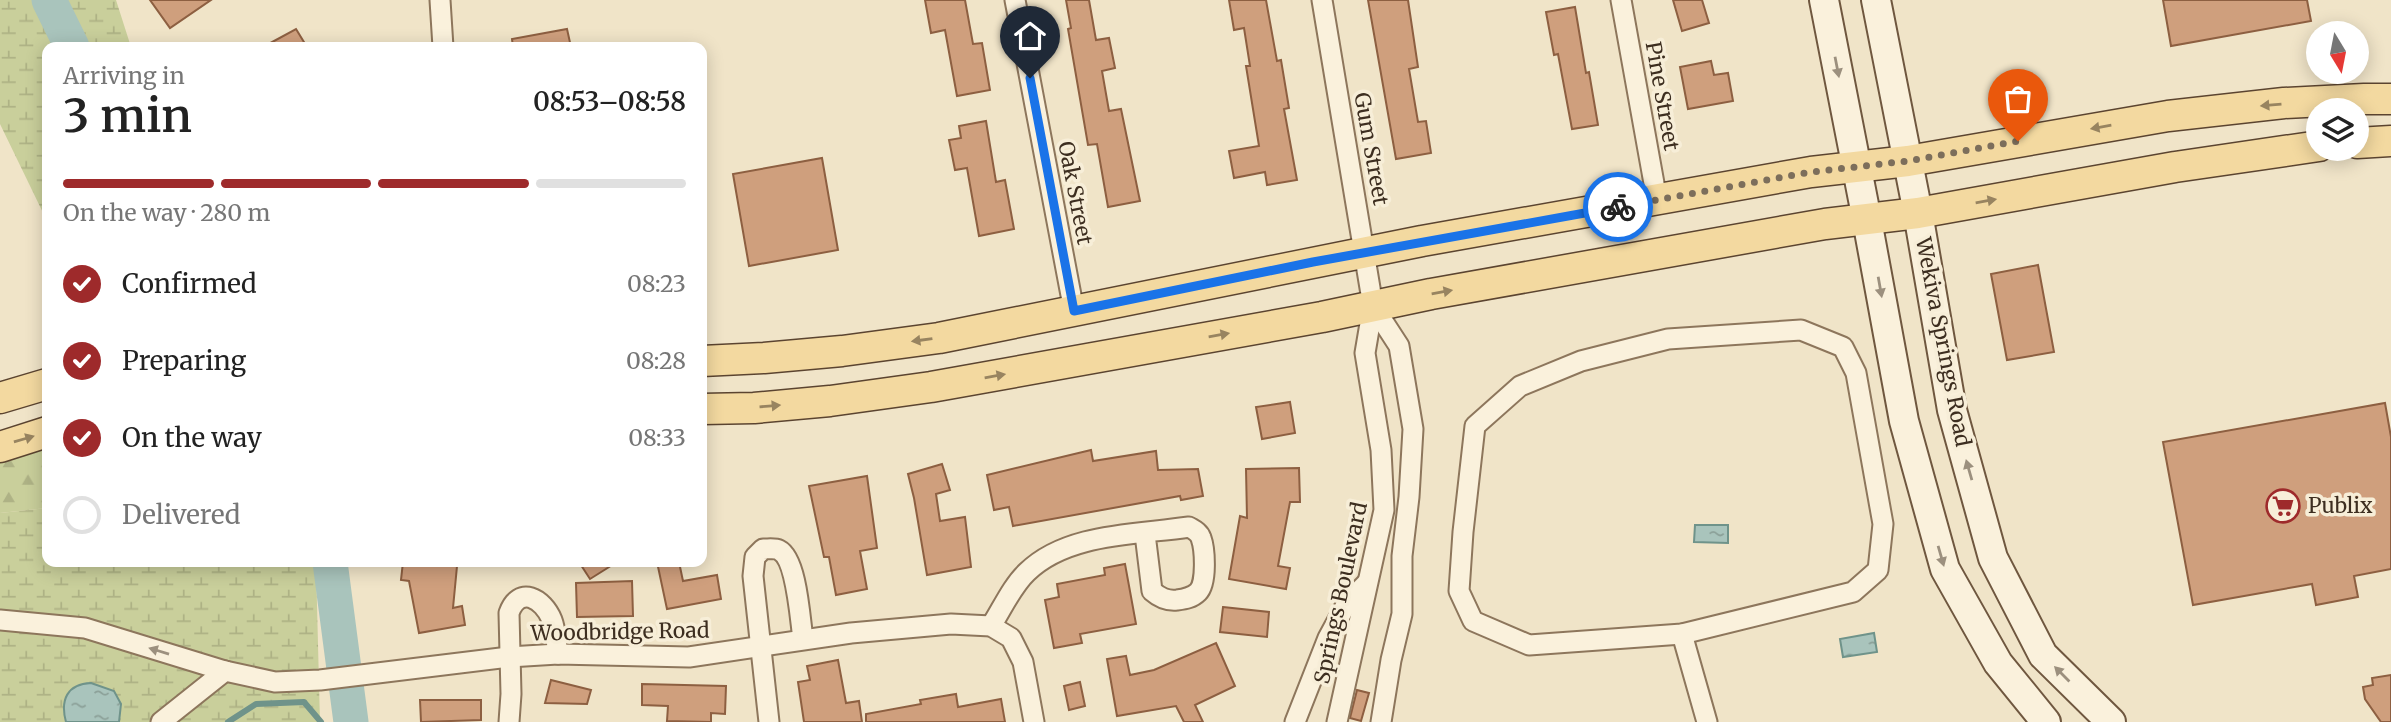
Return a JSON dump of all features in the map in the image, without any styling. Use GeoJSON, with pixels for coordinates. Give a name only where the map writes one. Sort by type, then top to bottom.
{"type":"FeatureCollection","features":[{"type":"Feature","properties":{"kind":"main road"},"geometry":{"type":"LineString","coordinates":[[1824,0],[1904,421],[1945,569],[1998,663],[2046,722]]}},
{"type":"Feature","properties":{"kind":"main road","name":"Wekiva Springs Road"},"geometry":{"type":"LineString","coordinates":[[1875,0],[1919,213],[1952,410],[1993,558],[2043,655],[2111,722]]}},
{"type":"Feature","properties":{"kind":"main road"},"geometry":{"type":"LineString","coordinates":[[707,361],[764,358],[939,338],[1365,252],[1811,172],[1908,161],[2168,116],[2284,103],[2370,103]]}},
{"type":"Feature","properties":{"kind":"main road"},"geometry":{"type":"LineString","coordinates":[[2369,142],[2391,141]]}},
{"type":"Feature","properties":{"kind":"main road"},"geometry":{"type":"LineString","coordinates":[[2289,149],[2306,143]]}},
{"type":"Feature","properties":{"kind":"main road"},"geometry":{"type":"LineString","coordinates":[[707,409],[754,408],[931,387],[1825,224],[1919,213],[2306,147]]}},
{"type":"Feature","properties":{"kind":"main road"},"geometry":{"type":"LineString","coordinates":[[0,397],[42,385]]}},
{"type":"Feature","properties":{"kind":"main road"},"geometry":{"type":"LineString","coordinates":[[0,447],[42,434]]}},
{"type":"Feature","properties":{"kind":"street"},"geometry":{"type":"LineString","coordinates":[[440,0],[443,42]]}},
{"type":"Feature","properties":{"kind":"street","name":"Oak Street"},"geometry":{"type":"LineString","coordinates":[[1015,0],[1074,311]]}},
{"type":"Feature","properties":{"kind":"street","name":"Gum Street"},"geometry":{"type":"LineString","coordinates":[[1322,0],[1373,306]]}},
{"type":"Feature","properties":{"kind":"street","name":"Pine Street"},"geometry":{"type":"LineString","coordinates":[[1621,0],[1657,200]]}},
{"type":"Feature","properties":{"kind":"street"},"geometry":{"type":"LineString","coordinates":[[1373,306],[1399,346],[1413,429],[1402,556],[1402,614],[1381,722]]}},
{"type":"Feature","properties":{"kind":"street","name":"Springs Boulevard"},"geometry":{"type":"LineString","coordinates":[[1337,722],[1384,510],[1381,450],[1365,353],[1373,306]]}},
{"type":"Feature","properties":{"kind":"street"},"geometry":{"type":"LineString","coordinates":[[1801,330],[1843,347],[1856,373],[1883,524],[1878,570],[1853,592],[1682,634],[1529,645],[1473,621],[1459,591],[1475,426],[1520,386],[1581,361],[1668,338],[1801,330]]}},
{"type":"Feature","properties":{"kind":"street"},"geometry":{"type":"LineString","coordinates":[[1034,722],[1023,662],[1011,638],[991,626],[1025,573],[1049,554],[1082,541],[1144,534]]}},
{"type":"Feature","properties":{"kind":"street"},"geometry":{"type":"LineString","coordinates":[[769,722],[752,576],[755,557],[763,549],[777,549],[786,555],[792,569],[803,639]]}},
{"type":"Feature","properties":{"kind":"street"},"geometry":{"type":"LineString","coordinates":[[1295,722],[1328,639],[1347,603],[1368,582]]}},
{"type":"Feature","properties":{"kind":"street"},"geometry":{"type":"LineString","coordinates":[[509,722],[509,613],[512,603],[522,597],[534,598],[545,607],[553,622],[558,654]]}},
{"type":"Feature","properties":{"kind":"street","name":"Woodbridge Road"},"geometry":{"type":"LineString","coordinates":[[0,620],[85,628],[225,671],[275,682],[320,680],[509,657],[558,654],[689,657],[761,648],[803,639],[951,624],[991,626]]}},
{"type":"Feature","properties":{"kind":"street"},"geometry":{"type":"LineString","coordinates":[[1682,634],[1707,722]]}},
{"type":"Feature","properties":{"kind":"street"},"geometry":{"type":"LineString","coordinates":[[162,722],[225,671]]}},
{"type":"Feature","properties":{"kind":"green space"},"geometry":{"type":"Polygon","coordinates":[[[0,0],[116,0],[129,42],[42,42],[42,211],[0,124],[0,0]]]}},
{"type":"Feature","properties":{"kind":"green space"},"geometry":{"type":"Polygon","coordinates":[[[42,445],[42,509],[0,513],[0,458],[42,445]]]}},
{"type":"Feature","properties":{"kind":"green space"},"geometry":{"type":"Polygon","coordinates":[[[42,509],[42,567],[316,567],[320,722],[0,722],[0,513],[42,509]]]}},
{"type":"Feature","properties":{"kind":"water"},"geometry":{"type":"Polygon","coordinates":[[[1695,525],[1728,525],[1728,543],[1694,542],[1695,525]]]}},
{"type":"Feature","properties":{"kind":"water"},"geometry":{"type":"Polygon","coordinates":[[[1874,633],[1877,652],[1843,657],[1840,639],[1874,633]]]}},
{"type":"Feature","properties":{"kind":"water"},"geometry":{"type":"Polygon","coordinates":[[[91,683],[114,691],[121,704],[119,722],[66,722],[64,707],[67,695],[76,686],[91,683]]]}},
{"type":"Feature","properties":{"kind":"building"},"geometry":{"type":"Polygon","coordinates":[[[150,0],[211,0],[170,28],[150,0]]]}},
{"type":"Feature","properties":{"kind":"building"},"geometry":{"type":"Polygon","coordinates":[[[925,0],[965,0],[973,44],[982,43],[990,90],[957,96],[945,30],[931,33],[925,0]]]}},
{"type":"Feature","properties":{"kind":"building"},"geometry":{"type":"Polygon","coordinates":[[[1066,0],[1089,0],[1096,40],[1109,38],[1115,68],[1102,71],[1109,111],[1121,109],[1140,201],[1108,207],[1097,144],[1088,145],[1068,29],[1071,28],[1066,0]]]}},
{"type":"Feature","properties":{"kind":"building"},"geometry":{"type":"Polygon","coordinates":[[[1229,0],[1266,0],[1277,61],[1281,60],[1289,108],[1284,109],[1297,180],[1267,185],[1265,172],[1234,178],[1229,151],[1259,146],[1246,66],[1250,66],[1244,28],[1234,30],[1229,0]]]}},
{"type":"Feature","properties":{"kind":"building"},"geometry":{"type":"Polygon","coordinates":[[[1368,0],[1408,0],[1418,67],[1409,69],[1418,122],[1426,121],[1431,153],[1396,159],[1368,0]]]}},
{"type":"Feature","properties":{"kind":"building"},"geometry":{"type":"Polygon","coordinates":[[[1673,0],[1702,0],[1709,23],[1682,31],[1673,0]]]}},
{"type":"Feature","properties":{"kind":"building"},"geometry":{"type":"Polygon","coordinates":[[[2163,0],[2307,0],[2311,21],[2171,46],[2163,0]]]}},
{"type":"Feature","properties":{"kind":"building"},"geometry":{"type":"Polygon","coordinates":[[[1575,7],[1598,125],[1572,129],[1558,54],[1554,55],[1546,12],[1575,7]]]}},
{"type":"Feature","properties":{"kind":"building"},"geometry":{"type":"Polygon","coordinates":[[[296,29],[304,42],[272,42],[296,29]]]}},
{"type":"Feature","properties":{"kind":"building"},"geometry":{"type":"Polygon","coordinates":[[[567,29],[570,42],[512,42],[512,39],[567,29]]]}},
{"type":"Feature","properties":{"kind":"building"},"geometry":{"type":"Polygon","coordinates":[[[1711,61],[1714,75],[1728,73],[1733,101],[1688,109],[1680,67],[1711,61]]]}},
{"type":"Feature","properties":{"kind":"building"},"geometry":{"type":"Polygon","coordinates":[[[986,121],[996,182],[1005,180],[1014,229],[979,236],[967,168],[955,170],[949,140],[961,138],[959,126],[986,121]]]}},
{"type":"Feature","properties":{"kind":"building"},"geometry":{"type":"Polygon","coordinates":[[[822,158],[838,250],[749,266],[733,174],[822,158]]]}},
{"type":"Feature","properties":{"kind":"building"},"geometry":{"type":"Polygon","coordinates":[[[2038,265],[2054,352],[2007,360],[1991,274],[2038,265]]]}},
{"type":"Feature","properties":{"kind":"building"},"geometry":{"type":"Polygon","coordinates":[[[1290,402],[1295,433],[1262,439],[1256,407],[1290,402]]]}},
{"type":"Feature","properties":{"kind":"building","name":"Publix"},"geometry":{"type":"Polygon","coordinates":[[[2385,403],[2391,437],[2391,569],[2354,576],[2358,597],[2316,605],[2312,584],[2193,605],[2163,442],[2385,403]]]}},
{"type":"Feature","properties":{"kind":"building"},"geometry":{"type":"Polygon","coordinates":[[[1091,450],[1093,461],[1156,451],[1158,470],[1198,469],[1203,496],[1181,500],[1180,496],[1013,526],[1009,507],[994,510],[987,475],[1091,450]]]}},
{"type":"Feature","properties":{"kind":"building"},"geometry":{"type":"Polygon","coordinates":[[[942,464],[950,490],[936,494],[940,521],[965,517],[971,567],[927,575],[908,474],[942,464]]]}},
{"type":"Feature","properties":{"kind":"building"},"geometry":{"type":"Polygon","coordinates":[[[1299,468],[1300,502],[1290,502],[1278,566],[1290,568],[1286,589],[1229,579],[1240,516],[1247,518],[1246,469],[1299,468]]]}},
{"type":"Feature","properties":{"kind":"building"},"geometry":{"type":"Polygon","coordinates":[[[867,476],[877,548],[860,551],[867,589],[836,595],[829,557],[824,557],[809,486],[867,476]]]}},
{"type":"Feature","properties":{"kind":"building"},"geometry":{"type":"Polygon","coordinates":[[[1125,564],[1136,624],[1080,634],[1082,643],[1054,648],[1045,600],[1059,597],[1057,584],[1105,575],[1104,568],[1125,564]]]}},
{"type":"Feature","properties":{"kind":"building"},"geometry":{"type":"Polygon","coordinates":[[[402,567],[457,567],[453,608],[462,606],[465,625],[419,633],[409,581],[401,580],[402,567]]]}},
{"type":"Feature","properties":{"kind":"building"},"geometry":{"type":"Polygon","coordinates":[[[582,567],[609,567],[590,579],[582,567]]]}},
{"type":"Feature","properties":{"kind":"building"},"geometry":{"type":"Polygon","coordinates":[[[658,567],[680,567],[683,581],[717,575],[721,599],[667,609],[658,567]]]}},
{"type":"Feature","properties":{"kind":"building"},"geometry":{"type":"Polygon","coordinates":[[[632,581],[633,616],[577,617],[576,583],[632,581]]]}},
{"type":"Feature","properties":{"kind":"building"},"geometry":{"type":"Polygon","coordinates":[[[1223,607],[1269,612],[1267,637],[1220,632],[1223,607]]]}},
{"type":"Feature","properties":{"kind":"building"},"geometry":{"type":"Polygon","coordinates":[[[1216,643],[1235,686],[1195,705],[1203,722],[1184,722],[1176,706],[1117,716],[1107,659],[1126,656],[1130,675],[1154,670],[1216,643]]]}},
{"type":"Feature","properties":{"kind":"building"},"geometry":{"type":"Polygon","coordinates":[[[838,660],[846,703],[859,701],[862,722],[804,722],[798,682],[810,680],[807,666],[838,660]]]}},
{"type":"Feature","properties":{"kind":"building"},"geometry":{"type":"Polygon","coordinates":[[[2391,675],[2391,722],[2381,722],[2365,699],[2363,687],[2373,685],[2372,678],[2391,675]]]}},
{"type":"Feature","properties":{"kind":"building"},"geometry":{"type":"Polygon","coordinates":[[[551,680],[591,690],[587,704],[545,703],[551,680]]]}},
{"type":"Feature","properties":{"kind":"building"},"geometry":{"type":"Polygon","coordinates":[[[1080,682],[1085,706],[1069,710],[1064,686],[1080,682]]]}},
{"type":"Feature","properties":{"kind":"building"},"geometry":{"type":"Polygon","coordinates":[[[642,684],[726,686],[725,714],[711,713],[711,722],[667,721],[668,706],[642,705],[642,684]]]}},
{"type":"Feature","properties":{"kind":"building"},"geometry":{"type":"Polygon","coordinates":[[[1357,690],[1369,693],[1361,721],[1350,718],[1357,690]]]}},
{"type":"Feature","properties":{"kind":"building"},"geometry":{"type":"Polygon","coordinates":[[[956,694],[958,707],[1001,699],[1005,722],[866,722],[866,714],[921,704],[920,700],[956,694]]]}},
{"type":"Feature","properties":{"kind":"building"},"geometry":{"type":"Polygon","coordinates":[[[420,700],[481,700],[481,720],[421,722],[420,700]]]}},
{"type":"Feature","properties":{"kind":"waterway"},"geometry":{"type":"LineString","coordinates":[[49,0],[70,42]]}},
{"type":"Feature","properties":{"kind":"waterway"},"geometry":{"type":"LineString","coordinates":[[331,567],[351,722]]}},
{"type":"Feature","properties":{"kind":"waterway"},"geometry":{"type":"LineString","coordinates":[[228,722],[256,704],[304,702],[321,722]]}},
{"type":"Feature","properties":{"kind":"way so far"},"geometry":{"type":"LineString","coordinates":[[1618,207],[1811,172],[1908,161],[2018,141]]}},
{"type":"Feature","properties":{"kind":"place","name":"Publix"},"geometry":{"type":"Point","coordinates":[2283,506]}},
{"type":"Feature","properties":{"kind":"route"},"geometry":{"type":"LineString","coordinates":[[1030,78],[1074,311],[1422,241],[1618,207]]}}]}
